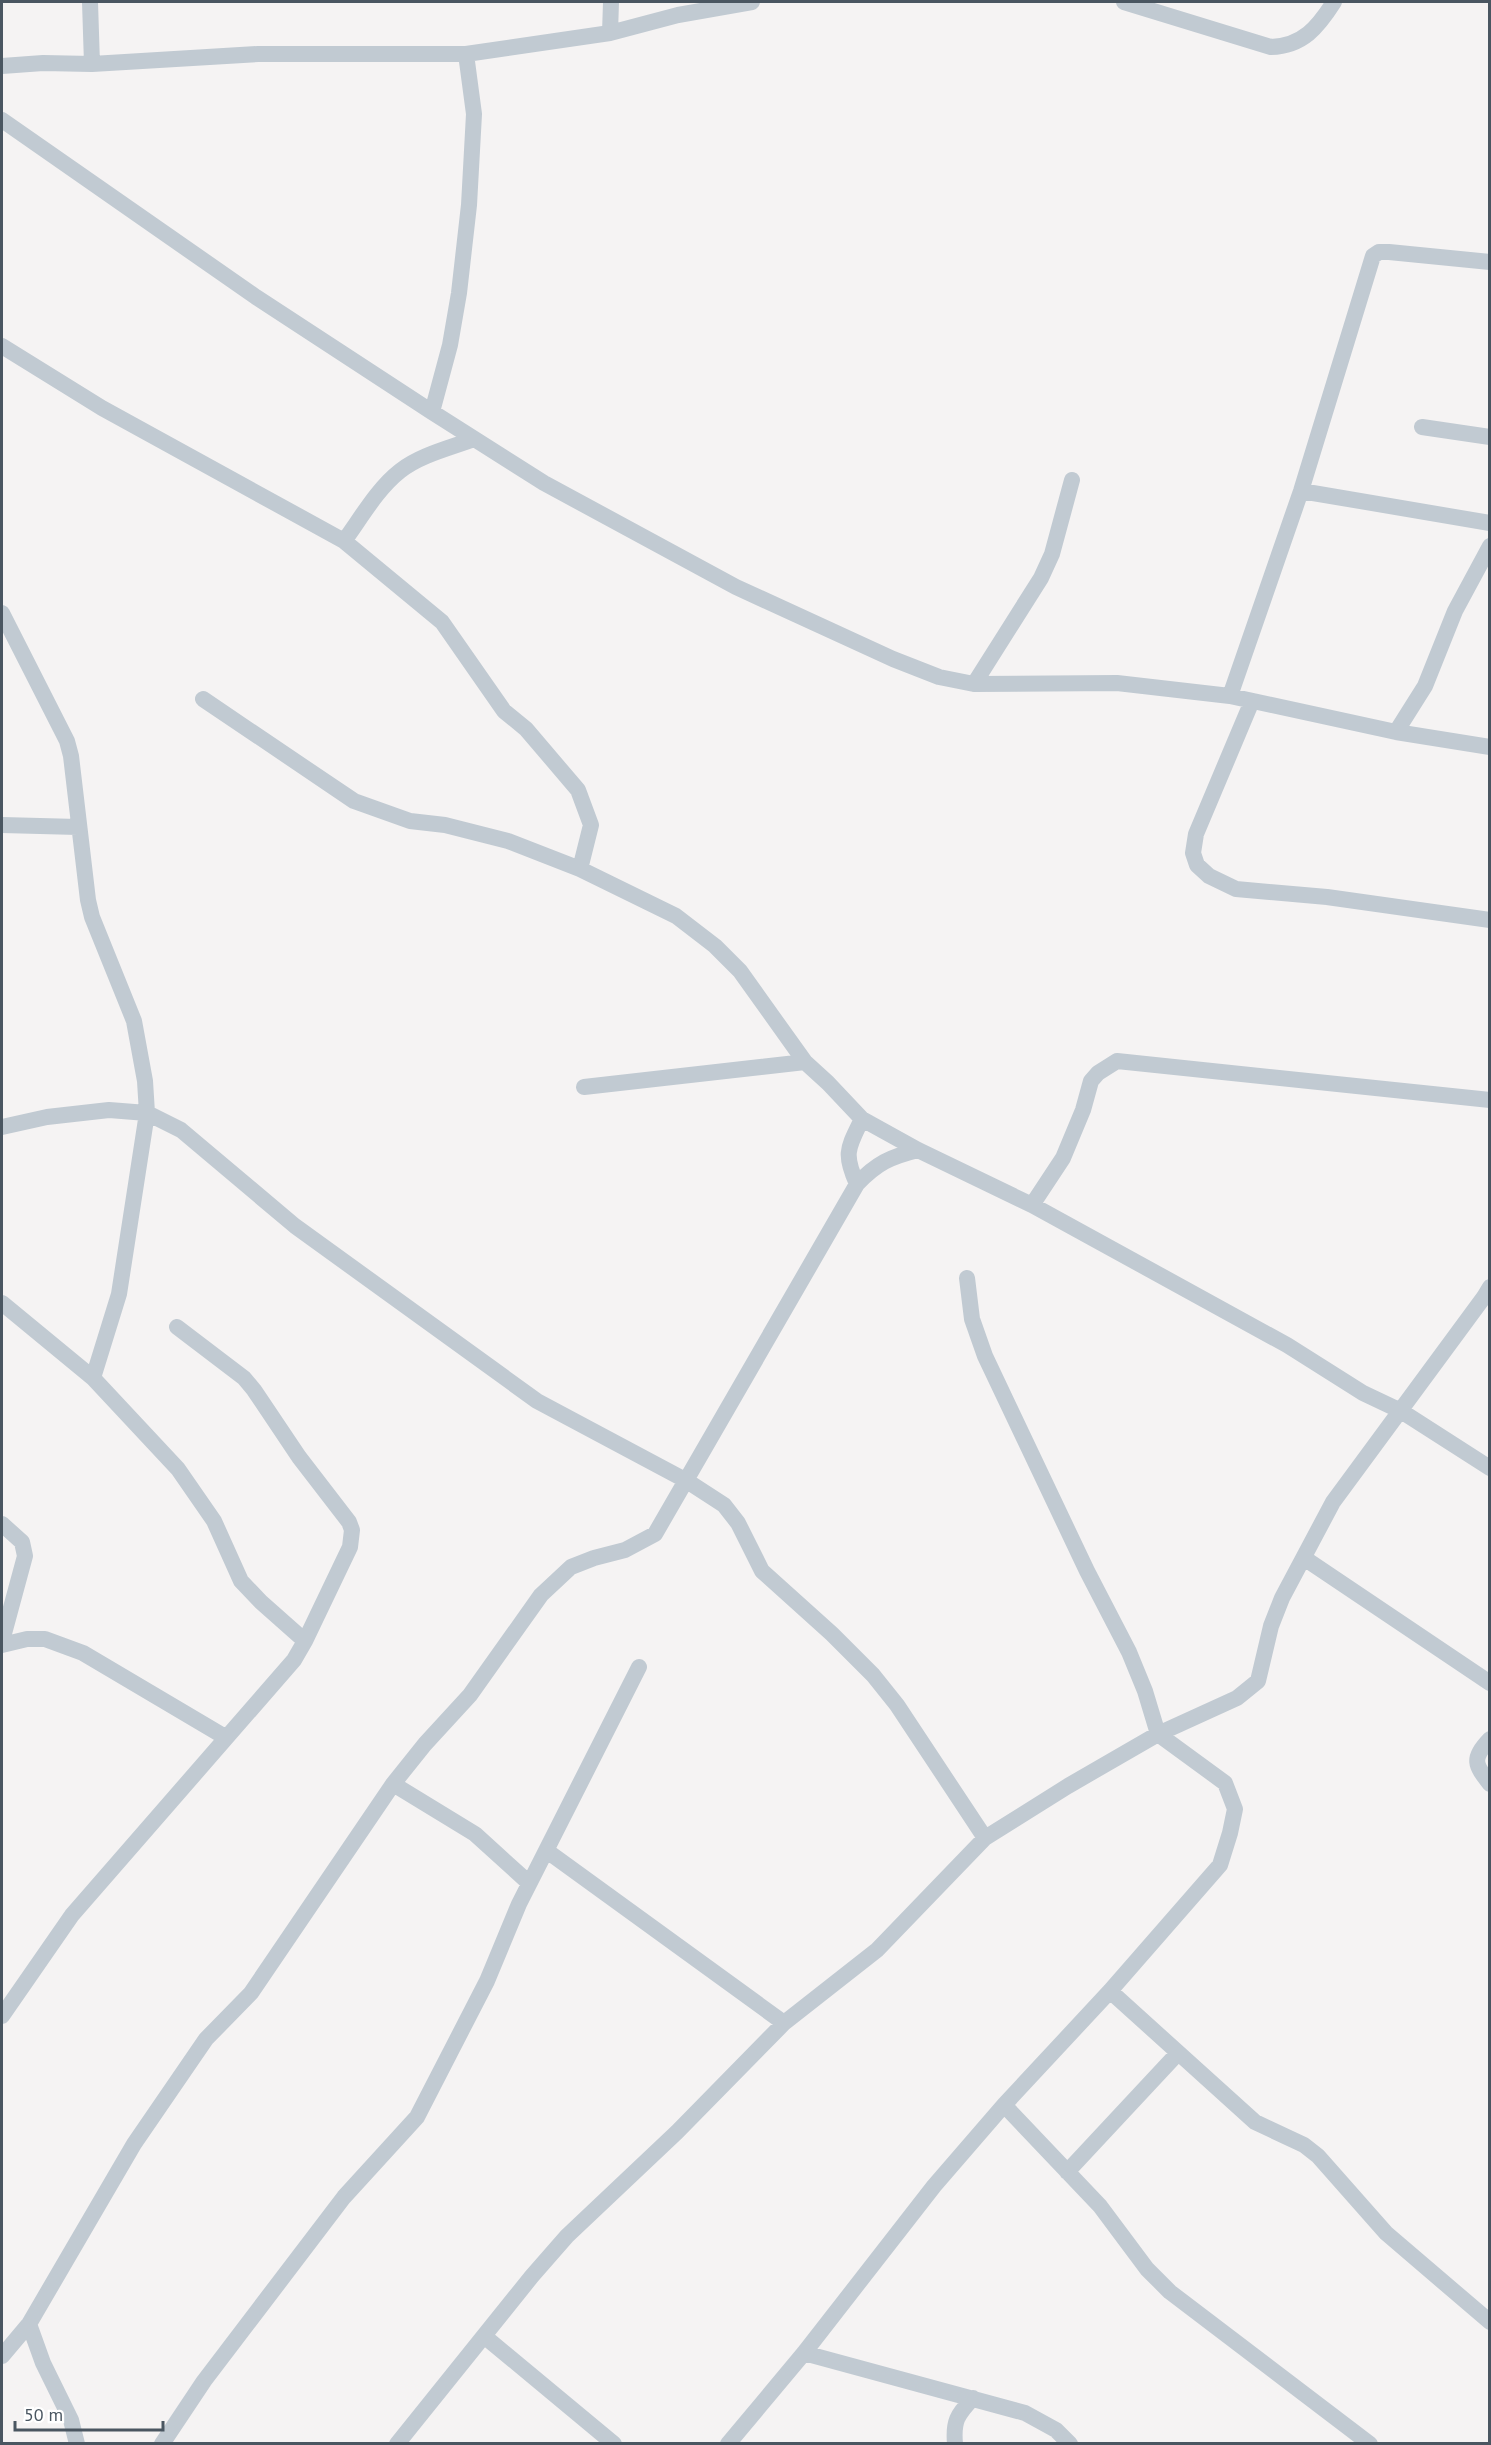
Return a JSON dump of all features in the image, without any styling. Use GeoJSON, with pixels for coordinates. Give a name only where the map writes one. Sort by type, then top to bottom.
{"type":"FeatureCollection","features":[{"type":"Feature","properties":{"kind":"street"},"geometry":{"type":"LineString","coordinates":[[90,2],[92,64]]}},
{"type":"Feature","properties":{"kind":"street"},"geometry":{"type":"LineString","coordinates":[[610,33],[611,2]]}},
{"type":"Feature","properties":{"kind":"street"},"geometry":{"type":"LineString","coordinates":[[2,66],[43,63],[92,64],[258,54],[466,54],[610,33],[678,15],[752,2]]}},
{"type":"Feature","properties":{"kind":"street"},"geometry":{"type":"LineString","coordinates":[[1124,2],[1271,47],[1295,44],[1308,35],[1322,21],[1334,2]]}},
{"type":"Feature","properties":{"kind":"street"},"geometry":{"type":"LineString","coordinates":[[432,412],[450,345],[459,293],[469,205],[474,114],[466,54]]}},
{"type":"Feature","properties":{"kind":"street"},"geometry":{"type":"LineString","coordinates":[[2,120],[256,297],[544,483],[736,587],[893,659],[939,677],[974,684],[1117,683],[1230,696],[1396,732],[1490,747]]}},
{"type":"Feature","properties":{"kind":"street"},"geometry":{"type":"LineString","coordinates":[[1230,696],[1301,491],[1373,256],[1379,252],[1389,252],[1490,262]]}},
{"type":"Feature","properties":{"kind":"street"},"geometry":{"type":"LineString","coordinates":[[2,346],[102,408],[344,541],[442,622],[504,711],[526,729],[578,790],[591,825],[580,869]]}},
{"type":"Feature","properties":{"kind":"street"},"geometry":{"type":"LineString","coordinates":[[1422,427],[1490,437]]}},
{"type":"Feature","properties":{"kind":"street"},"geometry":{"type":"LineString","coordinates":[[344,541],[388,483],[402,470],[474,439]]}},
{"type":"Feature","properties":{"kind":"street"},"geometry":{"type":"LineString","coordinates":[[974,684],[1041,578],[1052,554],[1072,480]]}},
{"type":"Feature","properties":{"kind":"street"},"geometry":{"type":"LineString","coordinates":[[1301,491],[1490,523]]}},
{"type":"Feature","properties":{"kind":"street"},"geometry":{"type":"LineString","coordinates":[[1396,732],[1425,686],[1455,611],[1490,546]]}},
{"type":"Feature","properties":{"kind":"street"},"geometry":{"type":"LineString","coordinates":[[2,613],[67,741],[71,756],[88,900],[92,917],[134,1021],[145,1081],[147,1113],[119,1294],[93,1378]]}},
{"type":"Feature","properties":{"kind":"street"},"geometry":{"type":"LineString","coordinates":[[203,699],[354,801],[410,820],[445,825],[508,841],[580,869],[676,916],[715,946],[740,971],[805,1062],[862,1119],[918,1150],[1032,1205],[1287,1345],[1363,1392],[1401,1410],[1490,1468]]}},
{"type":"Feature","properties":{"kind":"street"},"geometry":{"type":"LineString","coordinates":[[1252,701],[1196,834],[1193,853],[1197,865],[1209,876],[1236,889],[1327,897],[1490,920]]}},
{"type":"Feature","properties":{"kind":"street"},"geometry":{"type":"LineString","coordinates":[[2,825],[78,827]]}},
{"type":"Feature","properties":{"kind":"street"},"geometry":{"type":"LineString","coordinates":[[1032,1205],[1063,1158],[1092,1081],[1098,1073],[1117,1061],[1490,1100]]}},
{"type":"Feature","properties":{"kind":"street"},"geometry":{"type":"LineString","coordinates":[[584,1087],[805,1062]]}},
{"type":"Feature","properties":{"kind":"street"},"geometry":{"type":"LineString","coordinates":[[2,1127],[75,1112],[109,1110],[147,1113],[181,1130],[295,1226],[537,1401],[687,1481],[724,1505],[738,1523],[762,1571],[832,1634],[873,1675],[897,1706],[985,1838]]}},
{"type":"Feature","properties":{"kind":"street"},"geometry":{"type":"LineString","coordinates":[[857,1184],[848,1163],[848,1152],[862,1119]]}},
{"type":"Feature","properties":{"kind":"street"},"geometry":{"type":"LineString","coordinates":[[2,2356],[29,2324],[134,2144],[206,2039],[251,1993],[393,1784],[425,1744],[470,1695],[541,1595],[571,1567],[625,1550],[655,1534],[857,1184],[874,1166],[884,1160],[918,1150]]}},
{"type":"Feature","properties":{"kind":"street"},"geometry":{"type":"LineString","coordinates":[[728,2444],[804,2353],[934,2186],[1220,1865],[1235,1809],[1225,1783],[1158,1734],[1145,1691],[1129,1653],[1087,1571],[985,1356],[972,1319],[967,1278]]}},
{"type":"Feature","properties":{"kind":"street"},"geometry":{"type":"LineString","coordinates":[[397,2444],[567,2236],[677,2132],[784,2023],[876,1950],[985,1838],[1068,1786],[1158,1734],[1237,1698],[1258,1681],[1271,1626],[1282,1598],[1334,1502],[1490,1287]]}},
{"type":"Feature","properties":{"kind":"street"},"geometry":{"type":"LineString","coordinates":[[2,1303],[93,1378],[178,1469],[214,1521],[241,1581],[305,1641]]}},
{"type":"Feature","properties":{"kind":"street"},"geometry":{"type":"LineString","coordinates":[[2,2016],[72,1915],[294,1660],[350,1546],[352,1530],[349,1522],[299,1457],[254,1390],[244,1378],[177,1327]]}},
{"type":"Feature","properties":{"kind":"street"},"geometry":{"type":"LineString","coordinates":[[2,1524],[22,1542],[25,1556],[2,1643],[45,1639],[83,1653],[225,1737]]}},
{"type":"Feature","properties":{"kind":"street"},"geometry":{"type":"LineString","coordinates":[[1304,1558],[1490,1683]]}},
{"type":"Feature","properties":{"kind":"street"},"geometry":{"type":"LineString","coordinates":[[162,2444],[204,2381],[344,2197],[417,2116],[487,1981],[529,1883],[639,1667]]}},
{"type":"Feature","properties":{"kind":"street"},"geometry":{"type":"LineString","coordinates":[[1490,1739],[1481,1749],[1477,1759],[1477,1767],[1490,1784]]}},
{"type":"Feature","properties":{"kind":"street"},"geometry":{"type":"LineString","coordinates":[[393,1784],[474,1834],[529,1883]]}},
{"type":"Feature","properties":{"kind":"street"},"geometry":{"type":"LineString","coordinates":[[547,1851],[784,2023]]}},
{"type":"Feature","properties":{"kind":"street"},"geometry":{"type":"LineString","coordinates":[[1110,1991],[1255,2122],[1304,2145],[1318,2156],[1386,2233],[1490,2322]]}},
{"type":"Feature","properties":{"kind":"street"},"geometry":{"type":"LineString","coordinates":[[1067,2172],[1178,2053]]}},
{"type":"Feature","properties":{"kind":"street"},"geometry":{"type":"LineString","coordinates":[[1004,2105],[1100,2206],[1147,2269],[1170,2292],[1370,2444]]}},
{"type":"Feature","properties":{"kind":"street"},"geometry":{"type":"LineString","coordinates":[[29,2324],[43,2363],[71,2420],[77,2444]]}},
{"type":"Feature","properties":{"kind":"street"},"geometry":{"type":"LineString","coordinates":[[484,2336],[614,2444]]}},
{"type":"Feature","properties":{"kind":"street"},"geometry":{"type":"LineString","coordinates":[[804,2353],[1025,2413],[1056,2430],[1070,2444]]}},
{"type":"Feature","properties":{"kind":"street"},"geometry":{"type":"LineString","coordinates":[[955,2444],[953,2425],[961,2410],[973,2398]]}}]}
